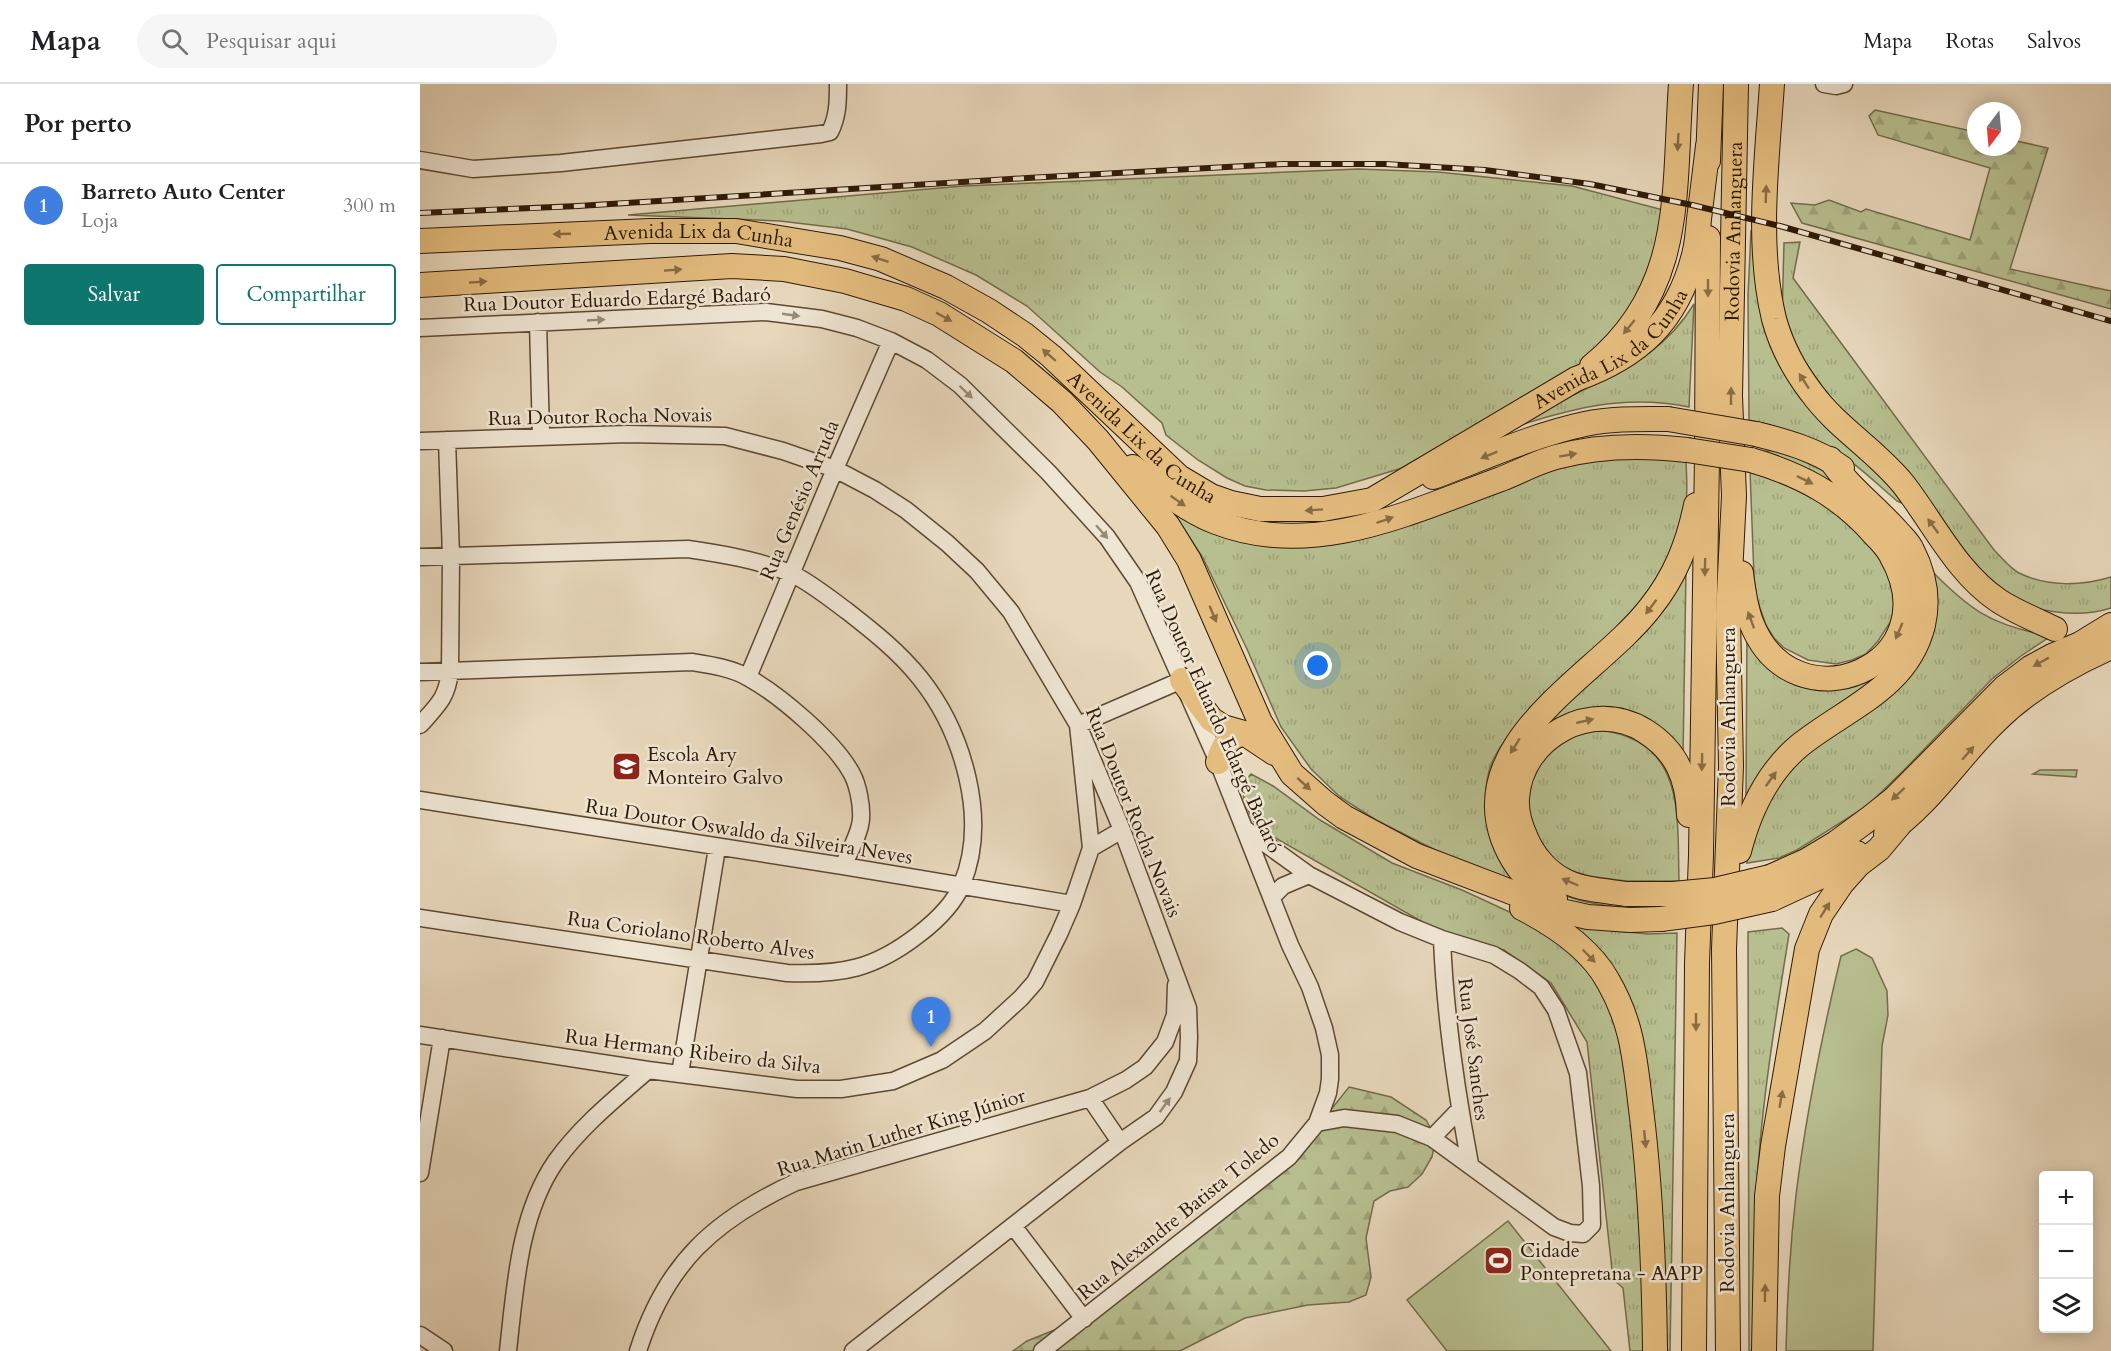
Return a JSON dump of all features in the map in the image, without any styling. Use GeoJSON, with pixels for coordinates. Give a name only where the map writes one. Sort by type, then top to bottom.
{"type":"FeatureCollection","features":[{"type":"Feature","properties":{"kind":"highway"},"geometry":{"type":"LineString","coordinates":[[1576,379],[1600,360],[1631,326],[1658,280],[1669,243],[1681,84]]}},
{"type":"Feature","properties":{"kind":"highway","name":"Rodovia Anhanguera"},"geometry":{"type":"LineString","coordinates":[[1694,1351],[1697,963],[1701,855],[1697,453],[1711,84]]}},
{"type":"Feature","properties":{"kind":"highway","name":"Rodovia Anhanguera"},"geometry":{"type":"LineString","coordinates":[[1728,1351],[1724,949],[1731,766],[1728,615],[1734,496],[1730,396],[1736,84]]}},
{"type":"Feature","properties":{"kind":"highway"},"geometry":{"type":"LineString","coordinates":[[1736,159],[1747,84]]}},
{"type":"Feature","properties":{"kind":"highway"},"geometry":{"type":"LineString","coordinates":[[1772,84],[1766,195],[1765,272],[1775,321],[1790,361],[1811,393],[1902,483],[1978,585],[2007,606],[2055,629]]}},
{"type":"Feature","properties":{"kind":"highway","name":"Avenida Lix da Cunha"},"geometry":{"type":"LineString","coordinates":[[420,241],[650,231],[736,231],[851,251],[881,259],[927,277],[989,311],[1025,335],[1083,385],[1179,477],[1211,496],[1251,507],[1283,510],[1323,509],[1372,500],[1576,379],[1608,367],[1624,358],[1648,339],[1666,319],[1688,276],[1695,253],[1708,146]]}},
{"type":"Feature","properties":{"kind":"highway","name":"Avenida Lix da Cunha"},"geometry":{"type":"LineString","coordinates":[[420,285],[732,266],[784,269],[845,281],[906,299],[939,314],[1014,361],[1039,382],[1098,440],[1168,526],[1189,560],[1260,722],[1292,774],[1344,817],[1417,856],[1451,871]]}},
{"type":"Feature","properties":{"kind":"highway"},"geometry":{"type":"LineString","coordinates":[[1372,500],[1538,437],[1610,420],[1668,419],[1785,441],[1830,459],[1875,494],[1953,574],[1983,601],[2007,616],[2055,629],[2094,630],[2111,625]]}},
{"type":"Feature","properties":{"kind":"highway"},"geometry":{"type":"LineString","coordinates":[[1098,440],[1187,508],[1216,522],[1254,533],[1289,537],[1328,535],[1366,527],[1556,457],[1612,446],[1651,446],[1751,460],[1781,469],[1822,489],[1867,526],[1890,553],[1902,577],[1905,606],[1902,624],[1885,655],[1862,672],[1839,679],[1818,678],[1800,673],[1782,664],[1770,653],[1755,631],[1745,601],[1734,496]]}},
{"type":"Feature","properties":{"kind":"highway"},"geometry":{"type":"LineString","coordinates":[[1630,920],[1553,898],[1531,882],[1515,866],[1505,844],[1497,817],[1498,792],[1504,766],[1527,728],[1625,637],[1646,614],[1671,580],[1690,534],[1697,453]]}},
{"type":"Feature","properties":{"kind":"highway"},"geometry":{"type":"LineString","coordinates":[[1738,851],[1759,796],[1781,765],[1799,746],[1881,689],[1898,674],[1911,657],[1920,636],[1925,614],[1926,588],[1911,548],[1839,472],[1830,459]]}},
{"type":"Feature","properties":{"kind":"highway"},"geometry":{"type":"LineString","coordinates":[[1697,963],[1688,795],[1680,770],[1670,751],[1656,738],[1634,724],[1614,719],[1594,718],[1577,722],[1548,739],[1534,752],[1524,771],[1516,797],[1517,812],[1531,849],[1543,864],[1565,881],[1596,890],[1627,894],[1673,894],[1715,890],[1771,888],[1806,861],[1870,818],[1902,791],[1984,706],[2022,674],[2111,625]]}},
{"type":"Feature","properties":{"kind":"highway"},"geometry":{"type":"LineString","coordinates":[[1764,1351],[1767,1196],[1773,1146],[1807,949],[1821,914],[1842,883],[1858,865],[1880,849],[1899,825],[1946,778],[1994,722],[2024,696],[2051,677],[2111,647]]}},
{"type":"Feature","properties":{"kind":"highway"},"geometry":{"type":"LineString","coordinates":[[1182,681],[1211,719],[1223,727],[1244,733],[1283,760]]}},
{"type":"Feature","properties":{"kind":"highway"},"geometry":{"type":"LineString","coordinates":[[1218,762],[1223,747],[1231,737],[1244,733]]}},
{"type":"Feature","properties":{"kind":"highway"},"geometry":{"type":"LineString","coordinates":[[1731,766],[1738,851],[1739,1351]]}},
{"type":"Feature","properties":{"kind":"highway"},"geometry":{"type":"LineString","coordinates":[[1451,871],[1561,910],[1588,917],[1630,920],[1661,919],[1714,912],[1771,888],[1826,874],[1899,825]]}},
{"type":"Feature","properties":{"kind":"highway"},"geometry":{"type":"LineString","coordinates":[[1451,871],[1540,917],[1567,936],[1598,966],[1608,980],[1625,1015],[1632,1040],[1650,1194],[1655,1351]]}},
{"type":"Feature","properties":{"kind":"highway"},"geometry":{"type":"LineString","coordinates":[[1679,1351],[1687,1227],[1695,1162]]}},
{"type":"Feature","properties":{"kind":"street"},"geometry":{"type":"LineString","coordinates":[[420,160],[473,169],[561,163],[810,136],[830,132],[837,110],[838,84]]}},
{"type":"Feature","properties":{"kind":"street"},"geometry":{"type":"LineString","coordinates":[[1824,84],[1836,86],[1844,84]]}},
{"type":"Feature","properties":{"kind":"street","name":"Rua Doutor Eduardo Edargé Badaró"},"geometry":{"type":"LineString","coordinates":[[420,328],[766,312],[822,320],[857,328],[891,341],[927,360],[960,385],[1048,472],[1107,537],[1138,582],[1218,762],[1290,945],[1310,987],[1324,1028],[1330,1055],[1330,1079],[1328,1093],[1317,1123]]}},
{"type":"Feature","properties":{"kind":"street"},"geometry":{"type":"LineString","coordinates":[[538,322],[541,436]]}},
{"type":"Feature","properties":{"kind":"street","name":"Rua Genésio Arruda"},"geometry":{"type":"LineString","coordinates":[[748,677],[834,469],[891,341]]}},
{"type":"Feature","properties":{"kind":"street","name":"Rua Doutor Rocha Novais"},"geometry":{"type":"LineString","coordinates":[[420,441],[541,436],[669,434],[725,436],[783,451],[834,469],[906,510],[977,571],[1022,628],[1078,725],[1122,830],[1188,1008],[1188,1061],[1174,1092],[1156,1117],[1120,1142],[853,1351]]}},
{"type":"Feature","properties":{"kind":"street"},"geometry":{"type":"LineString","coordinates":[[420,724],[438,705],[448,689],[450,671],[451,556],[447,440]]}},
{"type":"Feature","properties":{"kind":"street"},"geometry":{"type":"LineString","coordinates":[[420,557],[688,549],[730,555],[792,573],[838,604],[886,641],[921,680],[950,725],[963,759],[972,799],[972,843],[962,885]]}},
{"type":"Feature","properties":{"kind":"street"},"geometry":{"type":"LineString","coordinates":[[420,672],[692,662],[722,667],[748,677],[816,730],[837,752],[853,775],[861,819],[843,866]]}},
{"type":"Feature","properties":{"kind":"street"},"geometry":{"type":"LineString","coordinates":[[1078,725],[1182,681]]}},
{"type":"Feature","properties":{"kind":"street","name":"Rua Hermano Ribeiro da Silva"},"geometry":{"type":"LineString","coordinates":[[420,1035],[648,1070],[797,1089],[841,1089],[893,1081],[942,1060],[985,1032],[1022,998],[1035,982],[1072,904],[1091,848],[1078,725]]}},
{"type":"Feature","properties":{"kind":"street","name":"Rua Doutor Oswaldo da Silveira Neves"},"geometry":{"type":"LineString","coordinates":[[420,800],[1072,904]]}},
{"type":"Feature","properties":{"kind":"street"},"geometry":{"type":"LineString","coordinates":[[1244,829],[1309,874],[1400,922],[1442,939],[1494,955],[1541,987],[1556,1010],[1578,1073],[1592,1186],[1592,1225],[1582,1234],[1570,1233],[1554,1227],[1432,1138],[1397,1124],[1344,1118],[1317,1123]]}},
{"type":"Feature","properties":{"kind":"street"},"geometry":{"type":"LineString","coordinates":[[1091,848],[1122,830]]}},
{"type":"Feature","properties":{"kind":"street"},"geometry":{"type":"LineString","coordinates":[[680,1074],[717,848]]}},
{"type":"Feature","properties":{"kind":"street"},"geometry":{"type":"LineString","coordinates":[[1272,897],[1283,886],[1309,874]]}},
{"type":"Feature","properties":{"kind":"street","name":"Rua Coriolano Roberto Alves"},"geometry":{"type":"LineString","coordinates":[[420,918],[787,973],[820,975],[849,971],[883,959],[903,947],[944,912],[962,885]]}},
{"type":"Feature","properties":{"kind":"street","name":"Rua José Sanches"},"geometry":{"type":"LineString","coordinates":[[1442,939],[1443,973],[1460,1110],[1470,1164]]}},
{"type":"Feature","properties":{"kind":"street"},"geometry":{"type":"LineString","coordinates":[[1443,973],[1467,946]]}},
{"type":"Feature","properties":{"kind":"street","name":"Rua Matin Luther King Júnior"},"geometry":{"type":"LineString","coordinates":[[638,1351],[654,1310],[671,1279],[697,1246],[733,1216],[763,1198],[796,1182],[1090,1098],[1126,1080],[1145,1067],[1165,1042],[1176,1015],[1176,975]]}},
{"type":"Feature","properties":{"kind":"street"},"geometry":{"type":"LineString","coordinates":[[420,1173],[442,1038]]}},
{"type":"Feature","properties":{"kind":"street"},"geometry":{"type":"LineString","coordinates":[[507,1351],[519,1262],[528,1223],[547,1178],[557,1160],[581,1132],[648,1070]]}},
{"type":"Feature","properties":{"kind":"street"},"geometry":{"type":"LineString","coordinates":[[1328,1093],[1344,1118]]}},
{"type":"Feature","properties":{"kind":"street"},"geometry":{"type":"LineString","coordinates":[[1090,1098],[1120,1142]]}},
{"type":"Feature","properties":{"kind":"street"},"geometry":{"type":"LineString","coordinates":[[1432,1138],[1460,1110]]}},
{"type":"Feature","properties":{"kind":"street","name":"Rua Alexandre Batista Toledo"},"geometry":{"type":"LineString","coordinates":[[1042,1351],[1289,1156],[1317,1123]]}},
{"type":"Feature","properties":{"kind":"street"},"geometry":{"type":"LineString","coordinates":[[1014,1227],[1084,1319]]}},
{"type":"Feature","properties":{"kind":"street"},"geometry":{"type":"LineString","coordinates":[[420,1335],[444,1351]]}},
{"type":"Feature","properties":{"kind":"green space"},"geometry":{"type":"Polygon","coordinates":[[[1875,110],[1967,130],[1967,156],[2021,156],[2021,142],[2048,148],[2010,269],[2111,291],[2111,309],[1802,223],[1791,203],[1815,205],[1829,200],[1861,212],[1866,209],[1970,240],[1990,168],[1878,135],[1869,116],[1875,110]]]}},
{"type":"Feature","properties":{"kind":"green space"},"geometry":{"type":"Polygon","coordinates":[[[1358,169],[1438,172],[1572,186],[1667,211],[1652,279],[1590,359],[1402,468],[1336,488],[1304,491],[1266,490],[1245,486],[1198,460],[1166,435],[1162,423],[1122,387],[1100,372],[1027,306],[976,275],[912,247],[847,229],[780,221],[628,215],[963,186],[1358,169]]]}},
{"type":"Feature","properties":{"kind":"green space"},"geometry":{"type":"Polygon","coordinates":[[[1751,231],[1759,233],[1770,326],[1902,503],[1832,449],[1802,435],[1749,420],[1748,295],[1751,231]]]}},
{"type":"Feature","properties":{"kind":"green space"},"geometry":{"type":"Polygon","coordinates":[[[1800,242],[1793,278],[1994,550],[2019,573],[2041,581],[2065,584],[2111,577],[2111,608],[2085,613],[2058,612],[2006,599],[1835,403],[1806,365],[1782,318],[1784,243],[1800,242]]]}},
{"type":"Feature","properties":{"kind":"green space"},"geometry":{"type":"Polygon","coordinates":[[[1694,304],[1689,407],[1664,403],[1618,403],[1573,410],[1505,430],[1645,356],[1671,334],[1694,304]]]}},
{"type":"Feature","properties":{"kind":"green space"},"geometry":{"type":"Polygon","coordinates":[[[1777,450],[1830,475],[1874,513],[1901,546],[1909,561],[1915,576],[1917,602],[1913,626],[1903,647],[1888,665],[1871,682],[1793,739],[1746,795],[1747,627],[1769,658],[1793,675],[1809,681],[1826,683],[1842,681],[1858,677],[1886,658],[1904,631],[1911,603],[1910,581],[1905,568],[1874,524],[1829,486],[1794,467],[1757,452],[1777,450]]]}},
{"type":"Feature","properties":{"kind":"green space"},"geometry":{"type":"Polygon","coordinates":[[[1686,457],[1687,496],[1682,523],[1672,554],[1657,583],[1634,614],[1517,725],[1504,741],[1491,765],[1486,797],[1490,830],[1502,863],[1519,884],[1459,862],[1376,820],[1340,797],[1311,769],[1281,727],[1247,649],[1203,558],[1169,505],[1274,541],[1563,458],[1686,457]]]}},
{"type":"Feature","properties":{"kind":"green space"},"geometry":{"type":"Polygon","coordinates":[[[1750,470],[1825,500],[1881,552],[1897,594],[1891,621],[1866,654],[1836,664],[1808,660],[1784,648],[1774,638],[1766,625],[1757,599],[1754,577],[1750,470]]]}},
{"type":"Feature","properties":{"kind":"green space"},"geometry":{"type":"Polygon","coordinates":[[[1928,567],[1956,595],[1983,614],[2013,627],[2051,636],[1992,679],[1867,806],[1797,850],[1779,858],[1747,863],[1749,846],[1779,776],[1872,702],[1928,567]]]}},
{"type":"Feature","properties":{"kind":"green space"},"geometry":{"type":"Polygon","coordinates":[[[1686,570],[1683,757],[1667,737],[1655,727],[1625,712],[1595,709],[1567,715],[1542,731],[1523,752],[1511,779],[1508,810],[1516,842],[1528,863],[1539,874],[1559,888],[1583,896],[1658,904],[1658,910],[1605,905],[1567,896],[1541,882],[1528,870],[1518,857],[1511,842],[1503,808],[1509,768],[1535,727],[1648,627],[1686,570]]]}},
{"type":"Feature","properties":{"kind":"green space"},"geometry":{"type":"Polygon","coordinates":[[[1599,730],[1627,737],[1648,748],[1662,765],[1671,784],[1676,806],[1679,881],[1626,881],[1580,875],[1560,866],[1537,840],[1528,811],[1529,795],[1532,782],[1544,756],[1574,734],[1599,730]]]}},
{"type":"Feature","properties":{"kind":"green space"},"geometry":{"type":"Polygon","coordinates":[[[2040,770],[2077,770],[2076,777],[2033,774],[2040,770]]]}},
{"type":"Feature","properties":{"kind":"green space"},"geometry":{"type":"Polygon","coordinates":[[[1251,774],[1273,786],[1320,820],[1392,863],[1462,890],[1529,921],[1567,947],[1596,981],[1612,1015],[1619,1037],[1632,1110],[1647,1351],[1630,1351],[1623,1288],[1613,1279],[1587,1042],[1551,983],[1504,950],[1454,940],[1258,828],[1247,808],[1242,785],[1251,774]]]}},
{"type":"Feature","properties":{"kind":"green space"},"geometry":{"type":"Polygon","coordinates":[[[1575,927],[1648,934],[1677,933],[1670,1351],[1661,1351],[1658,1222],[1609,968],[1575,927]]]}},
{"type":"Feature","properties":{"kind":"green space"},"geometry":{"type":"Polygon","coordinates":[[[1782,928],[1789,934],[1761,1134],[1755,1220],[1755,1351],[1749,1351],[1748,932],[1782,928]]]}},
{"type":"Feature","properties":{"kind":"green space"},"geometry":{"type":"Polygon","coordinates":[[[1856,949],[1872,958],[1887,991],[1888,1015],[1882,1046],[1873,1351],[1786,1351],[1794,1214],[1810,1105],[1841,956],[1856,949]]]}},
{"type":"Feature","properties":{"kind":"green space"},"geometry":{"type":"Polygon","coordinates":[[[1349,1087],[1391,1097],[1426,1120],[1436,1138],[1432,1157],[1422,1174],[1408,1187],[1390,1191],[1374,1201],[1366,1238],[1371,1277],[1366,1295],[1349,1302],[1308,1305],[1245,1318],[1180,1351],[1013,1351],[1027,1341],[1062,1327],[1298,1151],[1349,1087]]]}},
{"type":"Feature","properties":{"kind":"green space","name":"Cidade Pontepretana - AAPP"},"geometry":{"type":"Polygon","coordinates":[[[1508,1221],[1611,1351],[1447,1351],[1407,1300],[1508,1221]]]}},
{"type":"Feature","properties":{"kind":"railway"},"geometry":{"type":"LineString","coordinates":[[420,213],[578,206],[1283,164],[1385,164],[1485,170],[1590,184],[1780,226],[2111,321]]}},
{"type":"Feature","properties":{"kind":"place","name":"Escola Ary Monteiro Galvo"},"geometry":{"type":"Point","coordinates":[626,766]}},
{"type":"Feature","properties":{"kind":"place","name":"Barreto Auto Center"},"geometry":{"type":"Point","coordinates":[931,1047]}},
{"type":"Feature","properties":{"kind":"place","name":"Cidade Pontepretana - AAPP"},"geometry":{"type":"Point","coordinates":[1499,1261]}}]}
